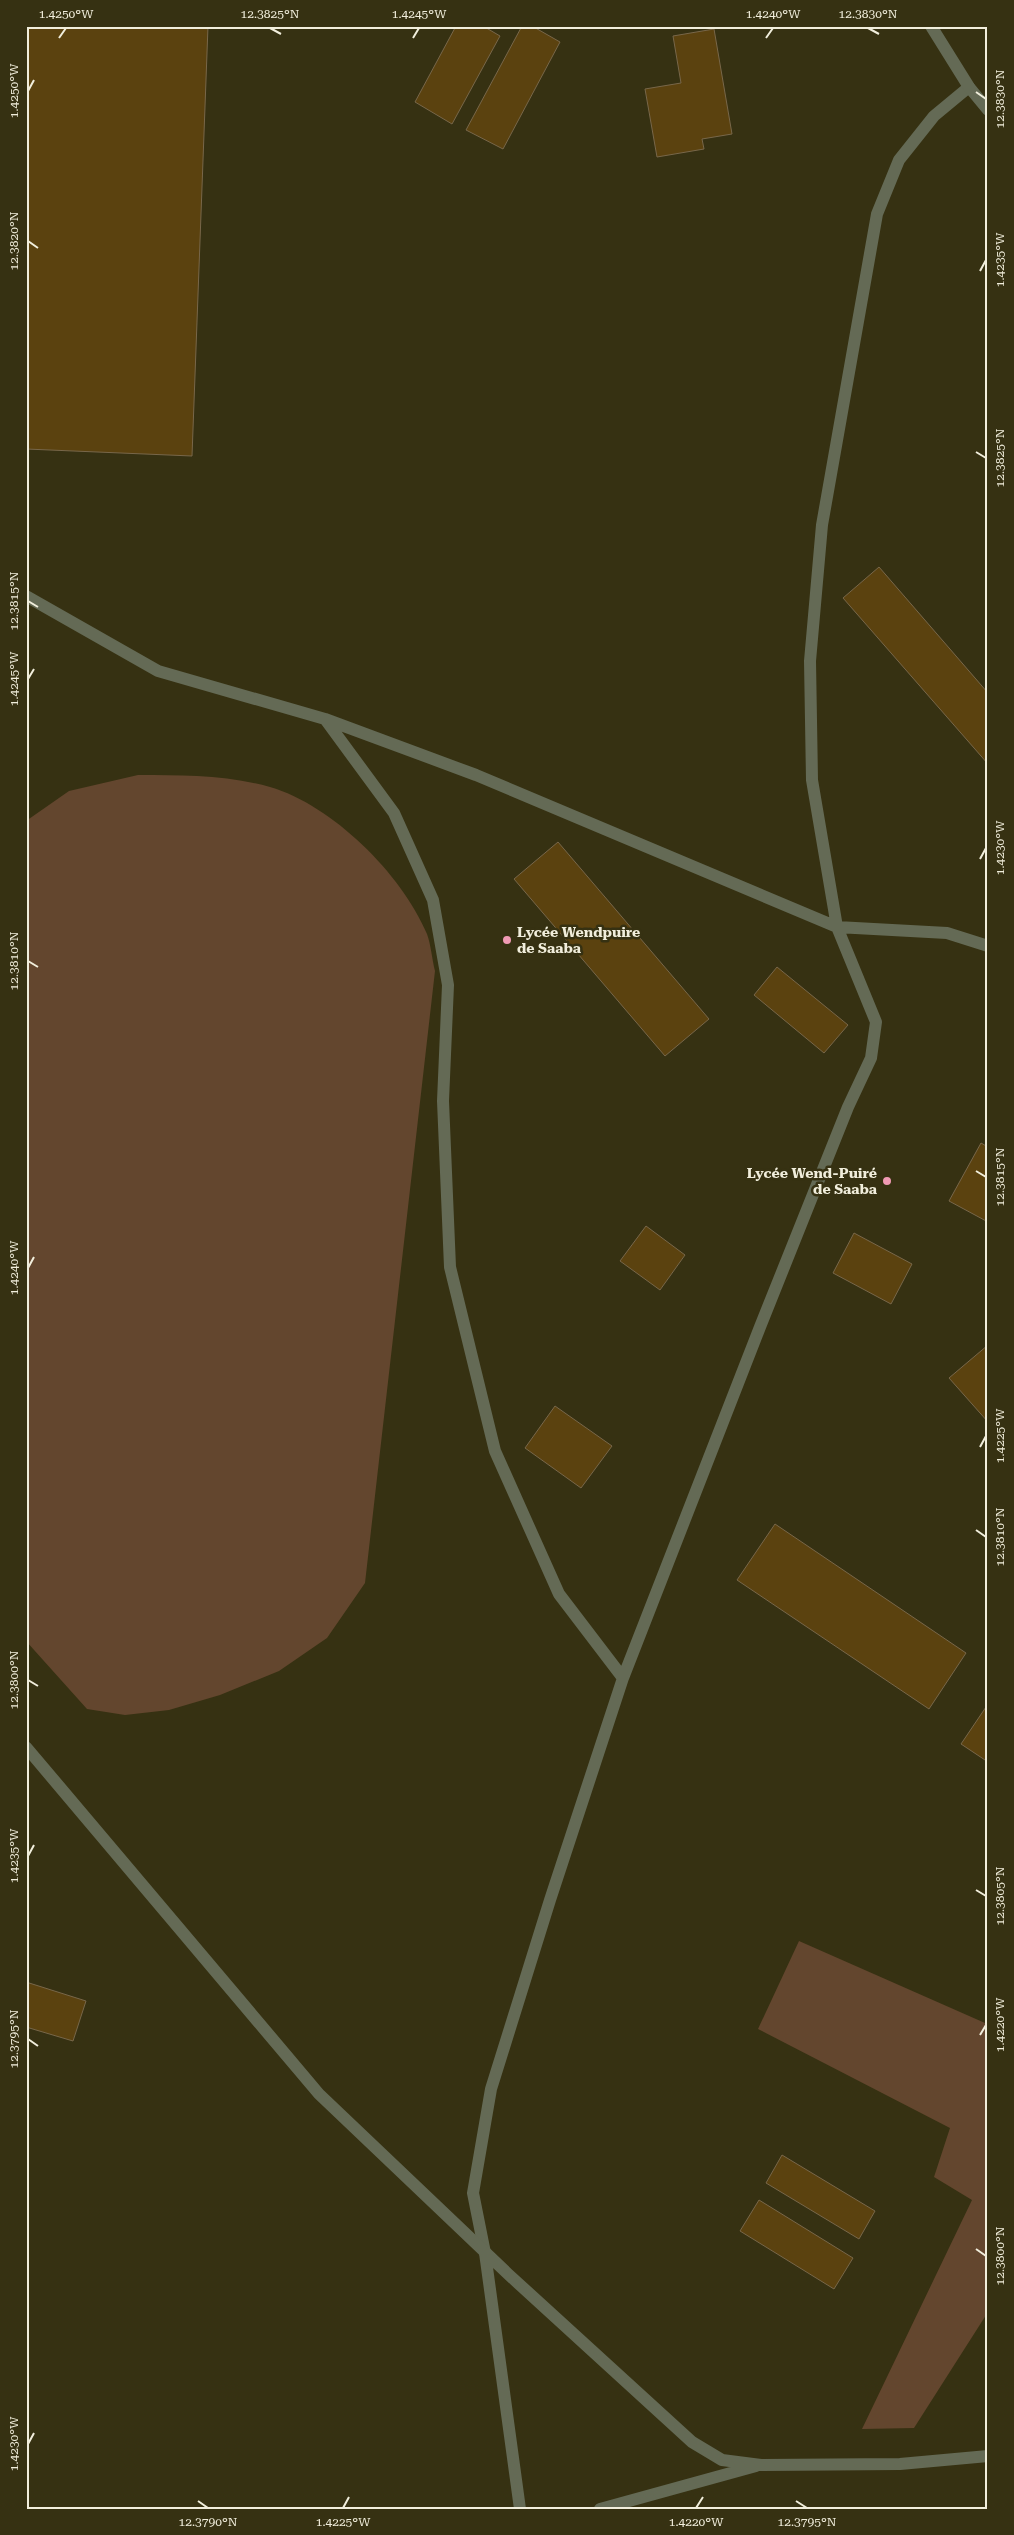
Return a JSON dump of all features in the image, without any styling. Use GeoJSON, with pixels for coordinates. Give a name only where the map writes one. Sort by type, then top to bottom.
{"type":"FeatureCollection","features":[{"type":"Feature","properties":{"kind":"street"},"geometry":{"type":"LineString","coordinates":[[931,26],[969,87],[988,110]]}},
{"type":"Feature","properties":{"kind":"street"},"geometry":{"type":"LineString","coordinates":[[520,2509],[486,2252],[473,2193],[491,2088],[623,1678],[848,1107],[871,1058],[876,1022],[837,927],[812,780],[810,661],[822,525],[877,214],[899,160],[934,116],[969,87]]}},
{"type":"Feature","properties":{"kind":"street"},"geometry":{"type":"LineString","coordinates":[[26,596],[158,671],[325,719],[476,776],[837,927],[947,933],[988,946]]}},
{"type":"Feature","properties":{"kind":"street"},"geometry":{"type":"LineString","coordinates":[[325,719],[394,814],[433,900],[448,985],[444,1101],[450,1267],[495,1451],[559,1594],[623,1678]]}},
{"type":"Feature","properties":{"kind":"street"},"geometry":{"type":"LineString","coordinates":[[26,1747],[319,2094],[486,2252],[692,2442],[722,2460],[761,2465],[900,2464],[988,2456]]}},
{"type":"Feature","properties":{"kind":"street"},"geometry":{"type":"LineString","coordinates":[[600,2509],[761,2465]]}},
{"type":"Feature","properties":{"kind":"shaded area"},"geometry":{"type":"Polygon","coordinates":[[[138,775],[205,776],[254,783],[294,796],[317,809],[362,845],[401,888],[416,911],[427,934],[435,971],[365,1583],[327,1638],[279,1671],[220,1695],[169,1710],[125,1715],[87,1709],[26,1641],[26,821],[69,791],[138,775]]]}},
{"type":"Feature","properties":{"kind":"shaded area"},"geometry":{"type":"Polygon","coordinates":[[[799,1941],[985,2023],[988,2018],[988,2312],[914,2428],[862,2429],[972,2200],[934,2177],[950,2128],[758,2029],[799,1941]]]}},
{"type":"Feature","properties":{"kind":"building"},"geometry":{"type":"Polygon","coordinates":[[[26,26],[208,26],[192,456],[26,449],[26,26]]]}},
{"type":"Feature","properties":{"kind":"building"},"geometry":{"type":"Polygon","coordinates":[[[456,26],[483,26],[500,36],[452,124],[415,102],[456,26]]]}},
{"type":"Feature","properties":{"kind":"building"},"geometry":{"type":"Polygon","coordinates":[[[522,26],[532,26],[560,42],[503,149],[466,130],[522,26]]]}},
{"type":"Feature","properties":{"kind":"building"},"geometry":{"type":"Polygon","coordinates":[[[714,29],[732,134],[702,139],[704,149],[657,157],[645,89],[681,83],[673,36],[714,29]]]}},
{"type":"Feature","properties":{"kind":"building"},"geometry":{"type":"Polygon","coordinates":[[[879,567],[988,693],[988,764],[843,598],[879,567]]]}},
{"type":"Feature","properties":{"kind":"building"},"geometry":{"type":"Polygon","coordinates":[[[558,842],[709,1019],[665,1056],[514,879],[558,842]]]}},
{"type":"Feature","properties":{"kind":"building"},"geometry":{"type":"Polygon","coordinates":[[[777,967],[848,1025],[824,1053],[754,995],[777,967]]]}},
{"type":"Feature","properties":{"kind":"building"},"geometry":{"type":"Polygon","coordinates":[[[981,1143],[988,1147],[988,1222],[949,1201],[981,1143]]]}},
{"type":"Feature","properties":{"kind":"building"},"geometry":{"type":"Polygon","coordinates":[[[646,1226],[685,1255],[660,1290],[620,1261],[646,1226]]]}},
{"type":"Feature","properties":{"kind":"building"},"geometry":{"type":"Polygon","coordinates":[[[854,1233],[912,1264],[891,1304],[833,1273],[854,1233]]]}},
{"type":"Feature","properties":{"kind":"building"},"geometry":{"type":"Polygon","coordinates":[[[988,1345],[988,1422],[949,1378],[988,1345]]]}},
{"type":"Feature","properties":{"kind":"building"},"geometry":{"type":"Polygon","coordinates":[[[555,1406],[612,1446],[581,1488],[525,1448],[555,1406]]]}},
{"type":"Feature","properties":{"kind":"building"},"geometry":{"type":"Polygon","coordinates":[[[775,1524],[966,1653],[929,1709],[737,1580],[775,1524]]]}},
{"type":"Feature","properties":{"kind":"building"},"geometry":{"type":"Polygon","coordinates":[[[986,1707],[988,1709],[988,1762],[961,1744],[986,1707]]]}},
{"type":"Feature","properties":{"kind":"building"},"geometry":{"type":"Polygon","coordinates":[[[26,1982],[86,2001],[73,2041],[26,2027],[26,1982]]]}},
{"type":"Feature","properties":{"kind":"building"},"geometry":{"type":"Polygon","coordinates":[[[782,2155],[875,2211],[859,2239],[766,2183],[782,2155]]]}},
{"type":"Feature","properties":{"kind":"building"},"geometry":{"type":"Polygon","coordinates":[[[759,2200],[853,2258],[834,2289],[740,2231],[759,2200]]]}},
{"type":"Feature","properties":{"kind":"place","name":"Lycée Wendpuire de Saaba"},"geometry":{"type":"Point","coordinates":[507,940]}},
{"type":"Feature","properties":{"kind":"place","name":"Lycée Wend-Puiré de Saaba"},"geometry":{"type":"Point","coordinates":[887,1181]}}]}
